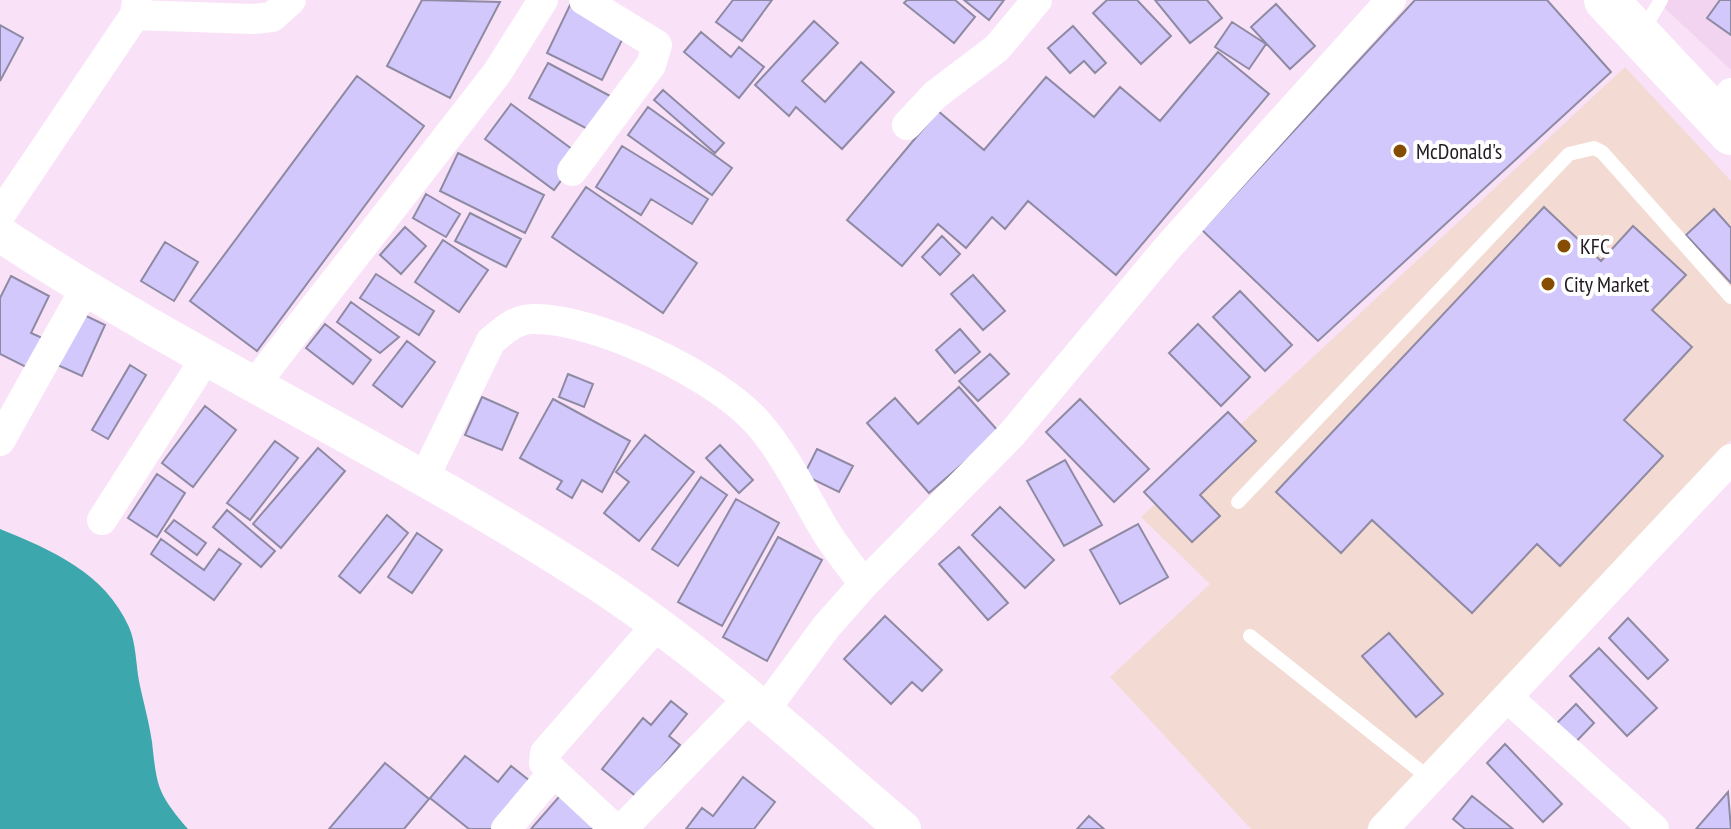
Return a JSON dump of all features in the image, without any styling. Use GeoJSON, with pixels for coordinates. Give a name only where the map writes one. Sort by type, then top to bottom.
{"type":"FeatureCollection","features":[{"type":"Feature","properties":{"kind":"highway"},"geometry":{"type":"LineString","coordinates":[[1606,0],[1639,37],[1725,113]]}},
{"type":"Feature","properties":{"kind":"street"},"geometry":{"type":"LineString","coordinates":[[0,215],[136,8],[263,18],[272,17],[291,0]]}},
{"type":"Feature","properties":{"kind":"street"},"geometry":{"type":"LineString","coordinates":[[255,384],[497,73],[543,0]]}},
{"type":"Feature","properties":{"kind":"street"},"geometry":{"type":"LineString","coordinates":[[572,171],[651,65],[657,45],[584,0]]}},
{"type":"Feature","properties":{"kind":"street"},"geometry":{"type":"LineString","coordinates":[[907,125],[935,95],[997,48],[1037,0]]}},
{"type":"Feature","properties":{"kind":"street"},"geometry":{"type":"LineString","coordinates":[[622,829],[756,705],[864,584],[1012,434],[1170,245],[1391,0]]}},
{"type":"Feature","properties":{"kind":"street"},"geometry":{"type":"LineString","coordinates":[[0,234],[85,289],[549,552],[657,625],[903,829]]}},
{"type":"Feature","properties":{"kind":"street"},"geometry":{"type":"LineString","coordinates":[[0,441],[85,289]]}},
{"type":"Feature","properties":{"kind":"street"},"geometry":{"type":"LineString","coordinates":[[423,480],[491,341],[510,325],[532,319],[568,325],[618,339],[674,363],[727,393],[758,423],[864,584]]}},
{"type":"Feature","properties":{"kind":"street"},"geometry":{"type":"LineString","coordinates":[[102,520],[207,356]]}},
{"type":"Feature","properties":{"kind":"street"},"geometry":{"type":"LineString","coordinates":[[1383,829],[1731,459]]}},
{"type":"Feature","properties":{"kind":"street"},"geometry":{"type":"LineString","coordinates":[[615,829],[553,773],[544,763],[545,753],[657,625]]}},
{"type":"Feature","properties":{"kind":"street"},"geometry":{"type":"LineString","coordinates":[[1507,697],[1654,829]]}},
{"type":"Feature","properties":{"kind":"street"},"geometry":{"type":"LineString","coordinates":[[506,829],[553,773]]}},
{"type":"Feature","properties":{"kind":"lane"},"geometry":{"type":"LineString","coordinates":[[1639,37],[1661,0]]}},
{"type":"Feature","properties":{"kind":"lane"},"geometry":{"type":"LineString","coordinates":[[1238,502],[1569,154],[1594,148],[1602,152],[1731,297]]}},
{"type":"Feature","properties":{"kind":"lane"},"geometry":{"type":"LineString","coordinates":[[1250,636],[1429,778]]}},
{"type":"Feature","properties":{"kind":"shaded area"},"geometry":{"type":"Polygon","coordinates":[[[1656,0],[1731,0],[1731,70],[1656,0]]]}},
{"type":"Feature","properties":{"kind":"shaded area"},"geometry":{"type":"Polygon","coordinates":[[[1625,67],[1731,181],[1731,440],[1366,829],[1251,829],[1110,677],[1210,584],[1141,517],[1625,67]]]}},
{"type":"Feature","properties":{"kind":"water"},"geometry":{"type":"Polygon","coordinates":[[[0,529],[75,566],[106,592],[119,608],[133,640],[160,789],[188,829],[0,829],[0,529]]]}},
{"type":"Feature","properties":{"kind":"building"},"geometry":{"type":"Polygon","coordinates":[[[422,0],[500,2],[450,98],[387,66],[422,0]]]}},
{"type":"Feature","properties":{"kind":"building"},"geometry":{"type":"Polygon","coordinates":[[[733,0],[772,0],[742,41],[716,22],[733,0]]]}},
{"type":"Feature","properties":{"kind":"building"},"geometry":{"type":"Polygon","coordinates":[[[907,0],[955,0],[975,17],[954,43],[904,3],[907,0]]]}},
{"type":"Feature","properties":{"kind":"building"},"geometry":{"type":"Polygon","coordinates":[[[964,0],[1004,0],[989,20],[964,0]]]}},
{"type":"Feature","properties":{"kind":"building"},"geometry":{"type":"Polygon","coordinates":[[[1107,0],[1137,0],[1171,36],[1141,64],[1093,13],[1107,0]]]}},
{"type":"Feature","properties":{"kind":"building"},"geometry":{"type":"Polygon","coordinates":[[[1155,0],[1207,0],[1222,18],[1190,43],[1155,0]]]}},
{"type":"Feature","properties":{"kind":"building","name":"McDonald's"},"geometry":{"type":"Polygon","coordinates":[[[1415,0],[1547,0],[1611,72],[1318,341],[1202,230],[1415,0]]]}},
{"type":"Feature","properties":{"kind":"building"},"geometry":{"type":"Polygon","coordinates":[[[1720,0],[1731,0],[1731,35],[1707,18],[1720,0]]]}},
{"type":"Feature","properties":{"kind":"building"},"geometry":{"type":"Polygon","coordinates":[[[571,3],[627,30],[602,80],[547,53],[571,3]]]}},
{"type":"Feature","properties":{"kind":"building"},"geometry":{"type":"Polygon","coordinates":[[[1276,4],[1315,46],[1290,69],[1251,27],[1276,4]]]}},
{"type":"Feature","properties":{"kind":"building"},"geometry":{"type":"Polygon","coordinates":[[[814,21],[838,43],[802,81],[825,102],[861,62],[894,92],[842,149],[796,107],[789,116],[755,85],[814,21]]]}},
{"type":"Feature","properties":{"kind":"building"},"geometry":{"type":"Polygon","coordinates":[[[1232,22],[1266,44],[1249,69],[1215,47],[1232,22]]]}},
{"type":"Feature","properties":{"kind":"building"},"geometry":{"type":"Polygon","coordinates":[[[0,25],[23,38],[0,81],[0,25]]]}},
{"type":"Feature","properties":{"kind":"building"},"geometry":{"type":"Polygon","coordinates":[[[1073,26],[1106,63],[1095,73],[1084,61],[1070,73],[1048,48],[1073,26]]]}},
{"type":"Feature","properties":{"kind":"building"},"geometry":{"type":"Polygon","coordinates":[[[701,32],[731,57],[739,47],[764,67],[739,98],[684,52],[701,32]]]}},
{"type":"Feature","properties":{"kind":"building"},"geometry":{"type":"Polygon","coordinates":[[[1218,52],[1269,94],[1116,275],[1028,201],[1005,229],[992,217],[966,248],[938,224],[902,266],[847,220],[938,111],[984,150],[1046,77],[1094,117],[1120,87],[1160,121],[1218,52]]]}},
{"type":"Feature","properties":{"kind":"building"},"geometry":{"type":"Polygon","coordinates":[[[548,63],[612,97],[593,132],[529,98],[548,63]]]}},
{"type":"Feature","properties":{"kind":"building"},"geometry":{"type":"Polygon","coordinates":[[[357,76],[424,126],[257,351],[190,301],[357,76]]]}},
{"type":"Feature","properties":{"kind":"building"},"geometry":{"type":"Polygon","coordinates":[[[663,90],[724,143],[715,153],[654,100],[663,90]]]}},
{"type":"Feature","properties":{"kind":"building"},"geometry":{"type":"Polygon","coordinates":[[[511,104],[580,155],[554,190],[485,139],[511,104]]]}},
{"type":"Feature","properties":{"kind":"building"},"geometry":{"type":"Polygon","coordinates":[[[648,107],[732,168],[712,195],[628,135],[648,107]]]}},
{"type":"Feature","properties":{"kind":"building"},"geometry":{"type":"Polygon","coordinates":[[[622,146],[708,199],[692,224],[651,199],[641,215],[596,187],[622,146]]]}},
{"type":"Feature","properties":{"kind":"building"},"geometry":{"type":"Polygon","coordinates":[[[458,153],[544,195],[525,233],[440,191],[458,153]]]}},
{"type":"Feature","properties":{"kind":"building"},"geometry":{"type":"Polygon","coordinates":[[[586,187],[697,263],[663,313],[552,237],[586,187]]]}},
{"type":"Feature","properties":{"kind":"building"},"geometry":{"type":"Polygon","coordinates":[[[426,194],[460,214],[446,237],[413,218],[426,194]]]}},
{"type":"Feature","properties":{"kind":"building"},"geometry":{"type":"Polygon","coordinates":[[[1544,207],[1601,261],[1633,226],[1686,275],[1652,310],[1692,347],[1624,420],[1663,456],[1560,566],[1537,544],[1472,613],[1372,520],[1341,553],[1276,492],[1544,207]]]}},
{"type":"Feature","properties":{"kind":"building"},"geometry":{"type":"Polygon","coordinates":[[[1714,209],[1731,228],[1731,283],[1686,235],[1714,209]]]}},
{"type":"Feature","properties":{"kind":"building"},"geometry":{"type":"Polygon","coordinates":[[[470,213],[521,239],[506,267],[455,241],[470,213]]]}},
{"type":"Feature","properties":{"kind":"building"},"geometry":{"type":"Polygon","coordinates":[[[405,227],[426,246],[401,274],[380,255],[405,227]]]}},
{"type":"Feature","properties":{"kind":"building"},"geometry":{"type":"Polygon","coordinates":[[[942,236],[960,254],[940,275],[922,257],[942,236]]]}},
{"type":"Feature","properties":{"kind":"building"},"geometry":{"type":"Polygon","coordinates":[[[443,240],[488,270],[459,312],[415,282],[443,240]]]}},
{"type":"Feature","properties":{"kind":"building"},"geometry":{"type":"Polygon","coordinates":[[[165,242],[198,262],[174,301],[141,281],[165,242]]]}},
{"type":"Feature","properties":{"kind":"building"},"geometry":{"type":"Polygon","coordinates":[[[376,274],[434,311],[419,335],[360,298],[376,274]]]}},
{"type":"Feature","properties":{"kind":"building"},"geometry":{"type":"Polygon","coordinates":[[[973,275],[1005,311],[983,330],[951,294],[973,275]]]}},
{"type":"Feature","properties":{"kind":"building"},"geometry":{"type":"Polygon","coordinates":[[[11,276],[49,296],[31,333],[49,341],[34,371],[0,354],[0,298],[11,276]]]}},
{"type":"Feature","properties":{"kind":"building"},"geometry":{"type":"Polygon","coordinates":[[[1240,291],[1292,345],[1265,371],[1213,317],[1240,291]]]}},
{"type":"Feature","properties":{"kind":"building"},"geometry":{"type":"Polygon","coordinates":[[[351,302],[399,337],[380,353],[337,322],[351,302]]]}},
{"type":"Feature","properties":{"kind":"building"},"geometry":{"type":"Polygon","coordinates":[[[76,311],[105,325],[82,376],[53,363],[76,311]]]}},
{"type":"Feature","properties":{"kind":"building"},"geometry":{"type":"Polygon","coordinates":[[[325,324],[371,360],[353,384],[306,348],[325,324]]]}},
{"type":"Feature","properties":{"kind":"building"},"geometry":{"type":"Polygon","coordinates":[[[1198,324],[1250,377],[1221,406],[1169,353],[1198,324]]]}},
{"type":"Feature","properties":{"kind":"building"},"geometry":{"type":"Polygon","coordinates":[[[960,329],[980,352],[955,373],[936,350],[960,329]]]}},
{"type":"Feature","properties":{"kind":"building"},"geometry":{"type":"Polygon","coordinates":[[[407,341],[435,362],[402,407],[373,385],[407,341]]]}},
{"type":"Feature","properties":{"kind":"building"},"geometry":{"type":"Polygon","coordinates":[[[990,354],[1009,374],[978,401],[959,381],[990,354]]]}},
{"type":"Feature","properties":{"kind":"building"},"geometry":{"type":"Polygon","coordinates":[[[130,365],[146,375],[108,439],[92,430],[130,365]]]}},
{"type":"Feature","properties":{"kind":"building"},"geometry":{"type":"Polygon","coordinates":[[[568,374],[593,384],[584,407],[559,397],[568,374]]]}},
{"type":"Feature","properties":{"kind":"building"},"geometry":{"type":"Polygon","coordinates":[[[959,387],[999,432],[929,493],[867,423],[895,398],[918,424],[959,387]]]}},
{"type":"Feature","properties":{"kind":"building"},"geometry":{"type":"Polygon","coordinates":[[[482,397],[518,413],[502,450],[465,435],[482,397]]]}},
{"type":"Feature","properties":{"kind":"building"},"geometry":{"type":"Polygon","coordinates":[[[553,399],[630,441],[602,492],[582,480],[572,498],[557,489],[562,481],[520,458],[553,399]]]}},
{"type":"Feature","properties":{"kind":"building"},"geometry":{"type":"Polygon","coordinates":[[[1080,399],[1149,469],[1114,502],[1046,432],[1080,399]]]}},
{"type":"Feature","properties":{"kind":"building"},"geometry":{"type":"Polygon","coordinates":[[[205,406],[236,430],[193,487],[162,463],[205,406]]]}},
{"type":"Feature","properties":{"kind":"building"},"geometry":{"type":"Polygon","coordinates":[[[1228,412],[1256,441],[1200,495],[1220,516],[1192,542],[1144,492],[1228,412]]]}},
{"type":"Feature","properties":{"kind":"building"},"geometry":{"type":"Polygon","coordinates":[[[645,435],[694,472],[639,541],[604,513],[629,482],[616,472],[645,435]]]}},
{"type":"Feature","properties":{"kind":"building"},"geometry":{"type":"Polygon","coordinates":[[[275,441],[298,458],[250,520],[227,503],[275,441]]]}},
{"type":"Feature","properties":{"kind":"building"},"geometry":{"type":"Polygon","coordinates":[[[720,445],[753,480],[739,493],[706,458],[720,445]]]}},
{"type":"Feature","properties":{"kind":"building"},"geometry":{"type":"Polygon","coordinates":[[[318,448],[345,471],[281,548],[253,524],[318,448]]]}},
{"type":"Feature","properties":{"kind":"building"},"geometry":{"type":"Polygon","coordinates":[[[817,449],[853,466],[839,492],[804,475],[817,449]]]}},
{"type":"Feature","properties":{"kind":"building"},"geometry":{"type":"Polygon","coordinates":[[[1065,460],[1102,525],[1064,546],[1027,481],[1065,460]]]}},
{"type":"Feature","properties":{"kind":"building"},"geometry":{"type":"Polygon","coordinates":[[[157,474],[185,493],[157,537],[128,518],[157,474]]]}},
{"type":"Feature","properties":{"kind":"building"},"geometry":{"type":"Polygon","coordinates":[[[701,477],[727,495],[678,566],[652,549],[701,477]]]}},
{"type":"Feature","properties":{"kind":"building"},"geometry":{"type":"Polygon","coordinates":[[[736,499],[779,523],[722,626],[678,602],[736,499]]]}},
{"type":"Feature","properties":{"kind":"building"},"geometry":{"type":"Polygon","coordinates":[[[1000,507],[1054,560],[1025,588],[972,535],[1000,507]]]}},
{"type":"Feature","properties":{"kind":"building"},"geometry":{"type":"Polygon","coordinates":[[[227,510],[275,551],[261,567],[213,527],[227,510]]]}},
{"type":"Feature","properties":{"kind":"building"},"geometry":{"type":"Polygon","coordinates":[[[387,515],[408,533],[360,593],[339,576],[387,515]]]}},
{"type":"Feature","properties":{"kind":"building"},"geometry":{"type":"Polygon","coordinates":[[[174,520],[206,543],[197,555],[165,531],[174,520]]]}},
{"type":"Feature","properties":{"kind":"building"},"geometry":{"type":"Polygon","coordinates":[[[1138,524],[1168,577],[1120,604],[1090,550],[1138,524]]]}},
{"type":"Feature","properties":{"kind":"building"},"geometry":{"type":"Polygon","coordinates":[[[417,533],[442,550],[412,593],[388,577],[417,533]]]}},
{"type":"Feature","properties":{"kind":"building"},"geometry":{"type":"Polygon","coordinates":[[[778,537],[822,560],[767,661],[723,637],[778,537]]]}},
{"type":"Feature","properties":{"kind":"building"},"geometry":{"type":"Polygon","coordinates":[[[161,539],[204,570],[219,549],[241,564],[214,600],[151,554],[161,539]]]}},
{"type":"Feature","properties":{"kind":"building"},"geometry":{"type":"Polygon","coordinates":[[[959,547],[1008,603],[988,620],[939,564],[959,547]]]}},
{"type":"Feature","properties":{"kind":"building"},"geometry":{"type":"Polygon","coordinates":[[[885,616],[942,670],[922,691],[912,682],[891,704],[844,659],[885,616]]]}},
{"type":"Feature","properties":{"kind":"building"},"geometry":{"type":"Polygon","coordinates":[[[1628,618],[1668,660],[1648,679],[1609,638],[1628,618]]]}},
{"type":"Feature","properties":{"kind":"building"},"geometry":{"type":"Polygon","coordinates":[[[1389,633],[1443,694],[1416,717],[1362,656],[1389,633]]]}},
{"type":"Feature","properties":{"kind":"building"},"geometry":{"type":"Polygon","coordinates":[[[1599,648],[1657,708],[1627,736],[1570,676],[1599,648]]]}},
{"type":"Feature","properties":{"kind":"building"},"geometry":{"type":"Polygon","coordinates":[[[671,701],[687,714],[669,736],[680,745],[637,797],[602,769],[643,718],[651,725],[671,701]]]}},
{"type":"Feature","properties":{"kind":"building"},"geometry":{"type":"Polygon","coordinates":[[[1576,704],[1594,723],[1568,750],[1549,731],[1576,704]]]}},
{"type":"Feature","properties":{"kind":"building"},"geometry":{"type":"Polygon","coordinates":[[[1505,744],[1562,804],[1543,822],[1487,763],[1505,744]]]}},
{"type":"Feature","properties":{"kind":"building"},"geometry":{"type":"Polygon","coordinates":[[[465,756],[498,782],[511,766],[535,785],[499,829],[469,829],[430,798],[465,756]]]}},
{"type":"Feature","properties":{"kind":"building"},"geometry":{"type":"Polygon","coordinates":[[[385,763],[429,799],[404,829],[329,829],[385,763]]]}},
{"type":"Feature","properties":{"kind":"building"},"geometry":{"type":"Polygon","coordinates":[[[743,777],[775,802],[754,829],[686,829],[702,808],[713,816],[743,777]]]}},
{"type":"Feature","properties":{"kind":"building"},"geometry":{"type":"Polygon","coordinates":[[[565,790],[603,829],[531,829],[565,790]]]}},
{"type":"Feature","properties":{"kind":"building"},"geometry":{"type":"Polygon","coordinates":[[[1728,792],[1731,829],[1696,829],[1728,792]]]}},
{"type":"Feature","properties":{"kind":"building"},"geometry":{"type":"Polygon","coordinates":[[[1472,796],[1513,829],[1465,829],[1453,819],[1472,796]]]}},
{"type":"Feature","properties":{"kind":"building"},"geometry":{"type":"Polygon","coordinates":[[[1089,816],[1104,829],[1077,829],[1089,816]]]}},
{"type":"Feature","properties":{"kind":"place","name":"McDonald's"},"geometry":{"type":"Point","coordinates":[1400,151]}},
{"type":"Feature","properties":{"kind":"place","name":"KFC"},"geometry":{"type":"Point","coordinates":[1564,246]}},
{"type":"Feature","properties":{"kind":"place","name":"City Market"},"geometry":{"type":"Point","coordinates":[1548,284]}}]}
